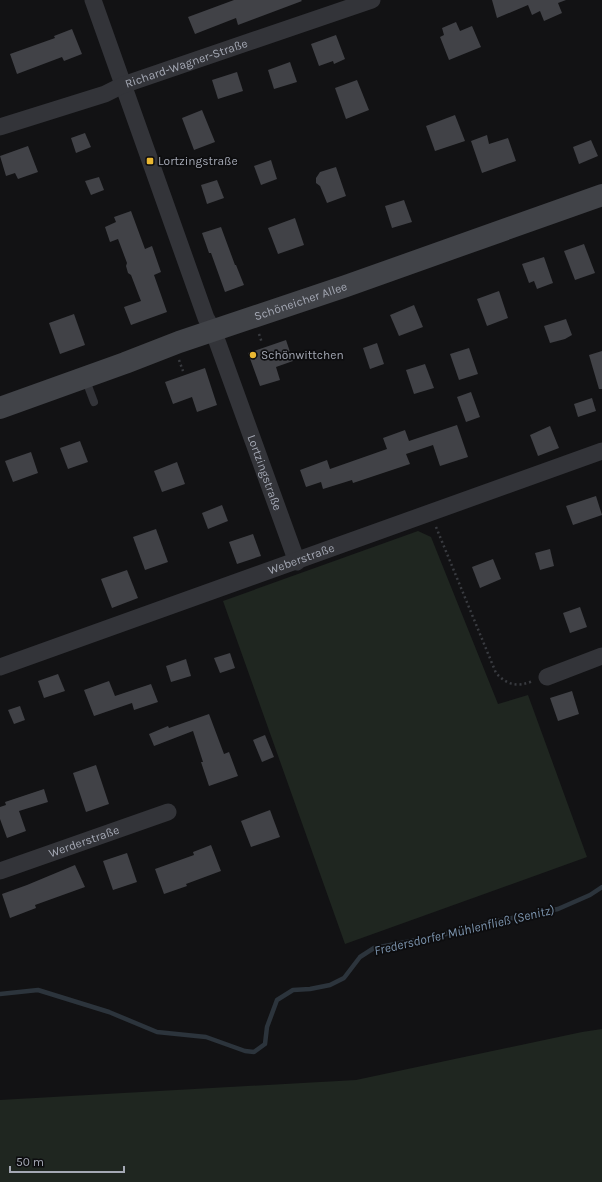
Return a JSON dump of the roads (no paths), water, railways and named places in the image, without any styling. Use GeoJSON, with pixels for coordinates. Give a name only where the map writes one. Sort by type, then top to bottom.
{"type":"FeatureCollection","features":[{"type":"Feature","properties":{"kind":"street","name":"Lortzingstraße"},"geometry":{"type":"LineString","coordinates":[[93,0],[206,318],[213,330],[297,562]]}},
{"type":"Feature","properties":{"kind":"street","name":"Richard-Wagner-Straße"},"geometry":{"type":"LineString","coordinates":[[0,127],[106,94],[123,85],[372,0]]}},
{"type":"Feature","properties":{"kind":"street","name":"Schöneicher Allee"},"geometry":{"type":"LineString","coordinates":[[0,408],[179,342],[346,286],[602,195]]}},
{"type":"Feature","properties":{"kind":"street","name":"Weberstraße"},"geometry":{"type":"LineString","coordinates":[[0,667],[297,562],[430,512],[602,452]]}},
{"type":"Feature","properties":{"kind":"street"},"geometry":{"type":"LineString","coordinates":[[547,677],[602,656]]}},
{"type":"Feature","properties":{"kind":"street","name":"Werderstraße"},"geometry":{"type":"LineString","coordinates":[[0,871],[168,812]]}},
{"type":"Feature","properties":{"kind":"lane"},"geometry":{"type":"LineString","coordinates":[[84,378],[94,402]]}},
{"type":"Feature","properties":{"kind":"waterway","name":"Fredersdorfer Mühlenfließ (Senitz)"},"geometry":{"type":"LineString","coordinates":[[0,994],[38,990],[109,1012],[157,1032],[206,1037],[245,1051],[254,1052],[265,1044],[267,1027],[277,1000],[293,990],[310,989],[330,985],[344,978],[360,957],[374,948],[438,936],[492,922],[558,909],[590,895],[602,887]]}},
{"type":"Feature","properties":{"kind":"place","name":"Lortzingstraße"},"geometry":{"type":"Point","coordinates":[150,161]}},
{"type":"Feature","properties":{"kind":"place","name":"Schönwittchen"},"geometry":{"type":"Point","coordinates":[253,355]}}]}
